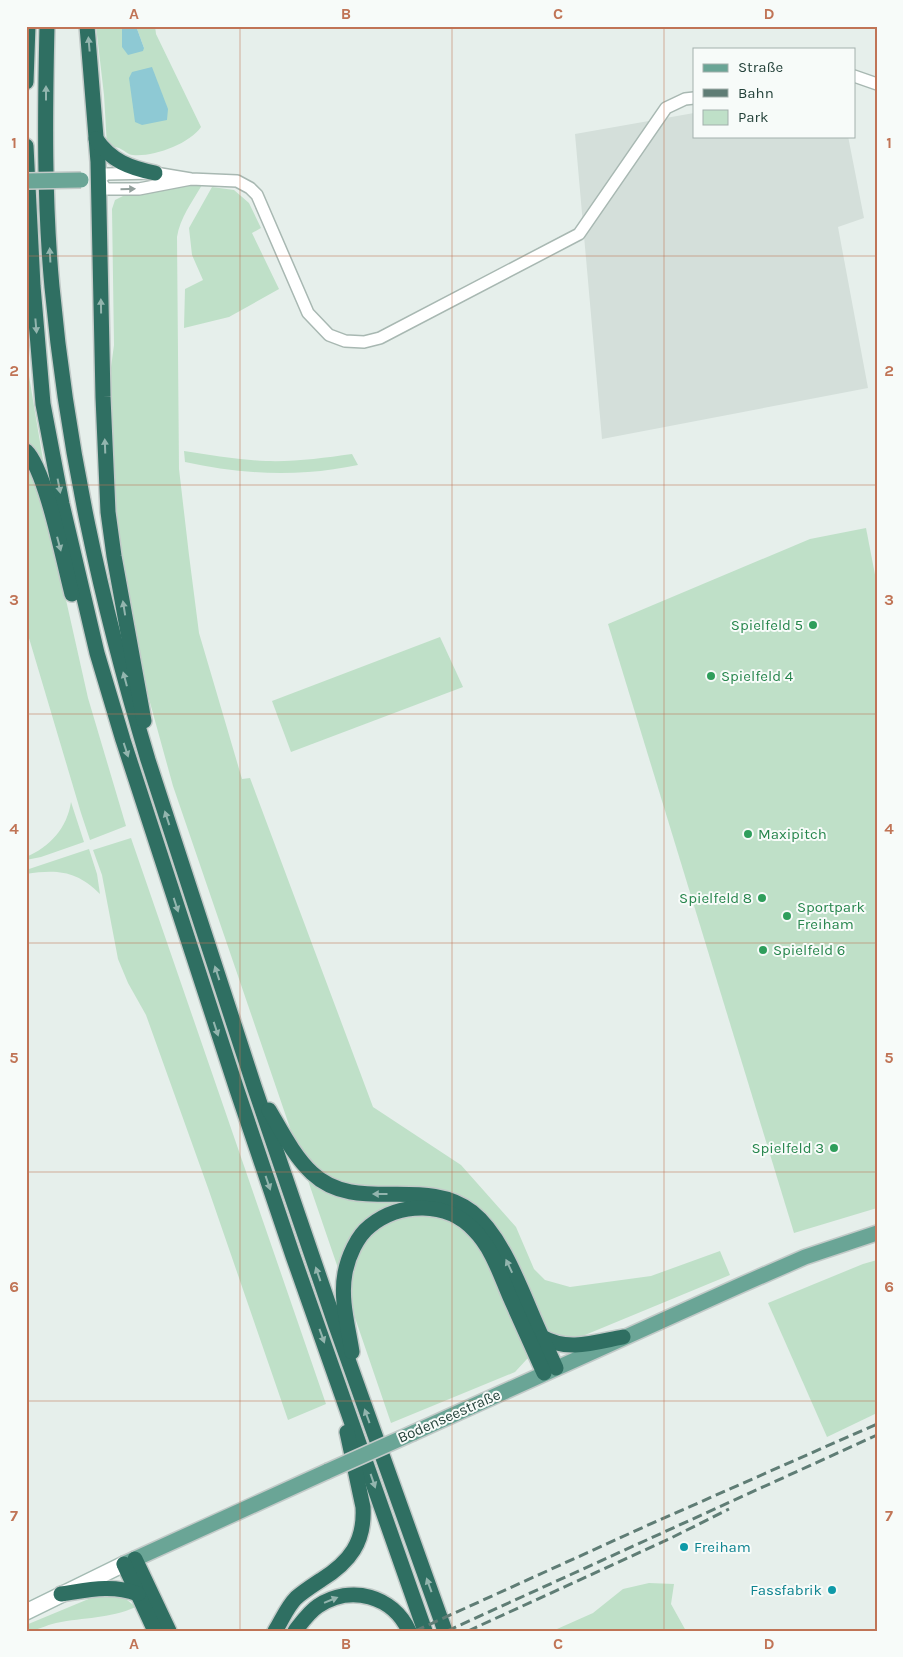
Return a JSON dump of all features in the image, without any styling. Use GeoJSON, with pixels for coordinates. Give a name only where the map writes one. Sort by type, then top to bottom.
{"type":"FeatureCollection","features":[{"type":"Feature","properties":{"kind":"highway"},"geometry":{"type":"LineString","coordinates":[[26,82],[28,26]]}},
{"type":"Feature","properties":{"kind":"highway"},"geometry":{"type":"LineString","coordinates":[[47,26],[48,221],[52,285],[66,408],[77,475],[98,575],[148,760],[254,1086],[357,1387],[446,1631]]}},
{"type":"Feature","properties":{"kind":"highway"},"geometry":{"type":"LineString","coordinates":[[87,26],[98,180],[103,397],[108,512],[142,705],[148,760]]}},
{"type":"Feature","properties":{"kind":"highway"},"geometry":{"type":"LineString","coordinates":[[96,138],[104,150],[118,160],[135,169],[159,177]]}},
{"type":"Feature","properties":{"kind":"highway"},"geometry":{"type":"LineString","coordinates":[[26,146],[33,286],[43,404],[62,504],[97,654],[207,1001],[290,1247],[425,1631]]}},
{"type":"Feature","properties":{"kind":"highway"},"geometry":{"type":"LineString","coordinates":[[26,451],[37,466],[73,598],[97,654]]}},
{"type":"Feature","properties":{"kind":"highway"},"geometry":{"type":"LineString","coordinates":[[254,1086],[297,1155],[313,1174],[333,1187],[360,1194],[425,1194],[447,1199],[471,1211],[491,1231],[498,1242],[524,1313]]}},
{"type":"Feature","properties":{"kind":"highway"},"geometry":{"type":"LineString","coordinates":[[357,1387],[343,1291],[344,1273],[355,1245],[369,1227],[390,1214],[405,1209],[424,1208],[442,1210],[458,1216],[473,1228],[483,1240],[538,1338],[550,1370]]}},
{"type":"Feature","properties":{"kind":"highway"},"geometry":{"type":"LineString","coordinates":[[538,1338],[556,1343],[576,1345],[623,1337]]}},
{"type":"Feature","properties":{"kind":"highway"},"geometry":{"type":"LineString","coordinates":[[275,1631],[294,1600],[336,1570],[354,1550],[361,1536],[364,1518],[363,1507],[334,1369]]}},
{"type":"Feature","properties":{"kind":"highway"},"geometry":{"type":"LineString","coordinates":[[130,1562],[155,1621],[169,1631]]}},
{"type":"Feature","properties":{"kind":"highway"},"geometry":{"type":"LineString","coordinates":[[61,1594],[104,1588],[143,1591]]}},
{"type":"Feature","properties":{"kind":"highway"},"geometry":{"type":"LineString","coordinates":[[295,1631],[306,1616],[318,1606],[332,1599],[358,1594],[376,1598],[389,1605],[401,1617],[409,1631]]}},
{"type":"Feature","properties":{"kind":"main road"},"geometry":{"type":"LineString","coordinates":[[26,181],[98,180]]}},
{"type":"Feature","properties":{"kind":"main road","name":"Bodenseestraße"},"geometry":{"type":"LineString","coordinates":[[26,1612],[130,1562],[623,1337],[805,1257],[877,1232]]}},
{"type":"Feature","properties":{"kind":"street"},"geometry":{"type":"LineString","coordinates":[[856,77],[877,84]]}},
{"type":"Feature","properties":{"kind":"street"},"geometry":{"type":"LineString","coordinates":[[98,180],[106,189],[140,189],[159,177],[237,181],[250,188],[257,195],[308,313],[330,335],[345,341],[364,342],[380,338],[579,234],[666,108],[685,99],[693,98]]}},
{"type":"Feature","properties":{"kind":"shaded area"},"geometry":{"type":"Polygon","coordinates":[[[693,113],[693,138],[848,138],[864,218],[838,227],[868,388],[602,439],[575,134],[693,113]]]}},
{"type":"Feature","properties":{"kind":"green space"},"geometry":{"type":"Polygon","coordinates":[[[96,26],[122,26],[122,29],[144,48],[136,26],[155,26],[156,34],[201,127],[195,133],[180,144],[151,154],[131,155],[119,148],[107,146],[104,95],[96,26]]]}},
{"type":"Feature","properties":{"kind":"green space"},"geometry":{"type":"Polygon","coordinates":[[[202,185],[190,204],[177,237],[179,469],[199,633],[242,779],[250,778],[373,1107],[461,1165],[516,1227],[534,1269],[545,1280],[570,1287],[651,1276],[720,1251],[730,1275],[527,1359],[515,1372],[391,1423],[173,786],[138,659],[118,552],[110,465],[109,382],[114,345],[112,209],[115,200],[125,195],[152,193],[169,187],[202,185]]]}},
{"type":"Feature","properties":{"kind":"green space"},"geometry":{"type":"Polygon","coordinates":[[[212,187],[234,190],[249,203],[261,228],[252,233],[279,289],[229,317],[184,328],[185,289],[203,280],[192,255],[189,228],[212,187]]]}},
{"type":"Feature","properties":{"kind":"green space"},"geometry":{"type":"Polygon","coordinates":[[[26,358],[44,466],[51,533],[88,698],[126,826],[90,840],[26,628],[26,358]]]}},
{"type":"Feature","properties":{"kind":"green space"},"geometry":{"type":"Polygon","coordinates":[[[184,451],[266,461],[298,460],[352,454],[358,465],[308,472],[246,472],[185,462],[184,451]]]}},
{"type":"Feature","properties":{"kind":"green space","name":"Sportpark Freiham"},"geometry":{"type":"Polygon","coordinates":[[[866,528],[877,585],[877,1208],[794,1233],[608,624],[810,539],[866,528]]]}},
{"type":"Feature","properties":{"kind":"green space"},"geometry":{"type":"Polygon","coordinates":[[[440,637],[463,687],[291,752],[272,701],[440,637]]]}},
{"type":"Feature","properties":{"kind":"green space"},"geometry":{"type":"Polygon","coordinates":[[[71,802],[84,842],[41,857],[26,860],[26,857],[43,848],[56,836],[66,820],[71,802]]]}},
{"type":"Feature","properties":{"kind":"green space"},"geometry":{"type":"Polygon","coordinates":[[[131,838],[326,1404],[288,1420],[146,1015],[128,983],[118,959],[102,875],[93,850],[131,838]]]}},
{"type":"Feature","properties":{"kind":"green space"},"geometry":{"type":"Polygon","coordinates":[[[89,849],[97,874],[100,894],[92,886],[75,876],[57,872],[26,874],[26,870],[89,849]]]}},
{"type":"Feature","properties":{"kind":"green space"},"geometry":{"type":"Polygon","coordinates":[[[877,1260],[877,1413],[827,1437],[768,1303],[877,1260]]]}},
{"type":"Feature","properties":{"kind":"green space"},"geometry":{"type":"Polygon","coordinates":[[[649,1583],[674,1584],[671,1604],[686,1631],[557,1631],[557,1629],[593,1613],[623,1589],[649,1583]]]}},
{"type":"Feature","properties":{"kind":"green space"},"geometry":{"type":"Polygon","coordinates":[[[103,1593],[129,1598],[127,1600],[136,1607],[116,1614],[56,1623],[26,1631],[26,1625],[103,1593]]]}},
{"type":"Feature","properties":{"kind":"water"},"geometry":{"type":"Polygon","coordinates":[[[122,26],[136,26],[144,48],[143,51],[128,55],[122,47],[122,26]]]}},
{"type":"Feature","properties":{"kind":"water"},"geometry":{"type":"Polygon","coordinates":[[[152,67],[168,109],[167,120],[142,125],[135,122],[129,78],[132,72],[152,67]]]}},
{"type":"Feature","properties":{"kind":"railway"},"geometry":{"type":"LineString","coordinates":[[415,1631],[877,1424]]}},
{"type":"Feature","properties":{"kind":"railway"},"geometry":{"type":"LineString","coordinates":[[447,1631],[877,1435]]}},
{"type":"Feature","properties":{"kind":"railway"},"geometry":{"type":"LineString","coordinates":[[468,1631],[671,1538],[729,1509]]}},
{"type":"Feature","properties":{"kind":"place","name":"Spielfeld 5"},"geometry":{"type":"Point","coordinates":[813,625]}},
{"type":"Feature","properties":{"kind":"place","name":"Spielfeld 4"},"geometry":{"type":"Point","coordinates":[711,676]}},
{"type":"Feature","properties":{"kind":"place","name":"Maxipitch"},"geometry":{"type":"Point","coordinates":[748,834]}},
{"type":"Feature","properties":{"kind":"place","name":"Spielfeld 8"},"geometry":{"type":"Point","coordinates":[762,898]}},
{"type":"Feature","properties":{"kind":"place","name":"Sportpark Freiham"},"geometry":{"type":"Point","coordinates":[787,916]}},
{"type":"Feature","properties":{"kind":"place","name":"Spielfeld 6"},"geometry":{"type":"Point","coordinates":[763,950]}},
{"type":"Feature","properties":{"kind":"place","name":"Spielfeld 3"},"geometry":{"type":"Point","coordinates":[834,1148]}},
{"type":"Feature","properties":{"kind":"place","name":"Freiham"},"geometry":{"type":"Point","coordinates":[684,1547]}},
{"type":"Feature","properties":{"kind":"place","name":"Fassfabrik"},"geometry":{"type":"Point","coordinates":[832,1590]}}]}
